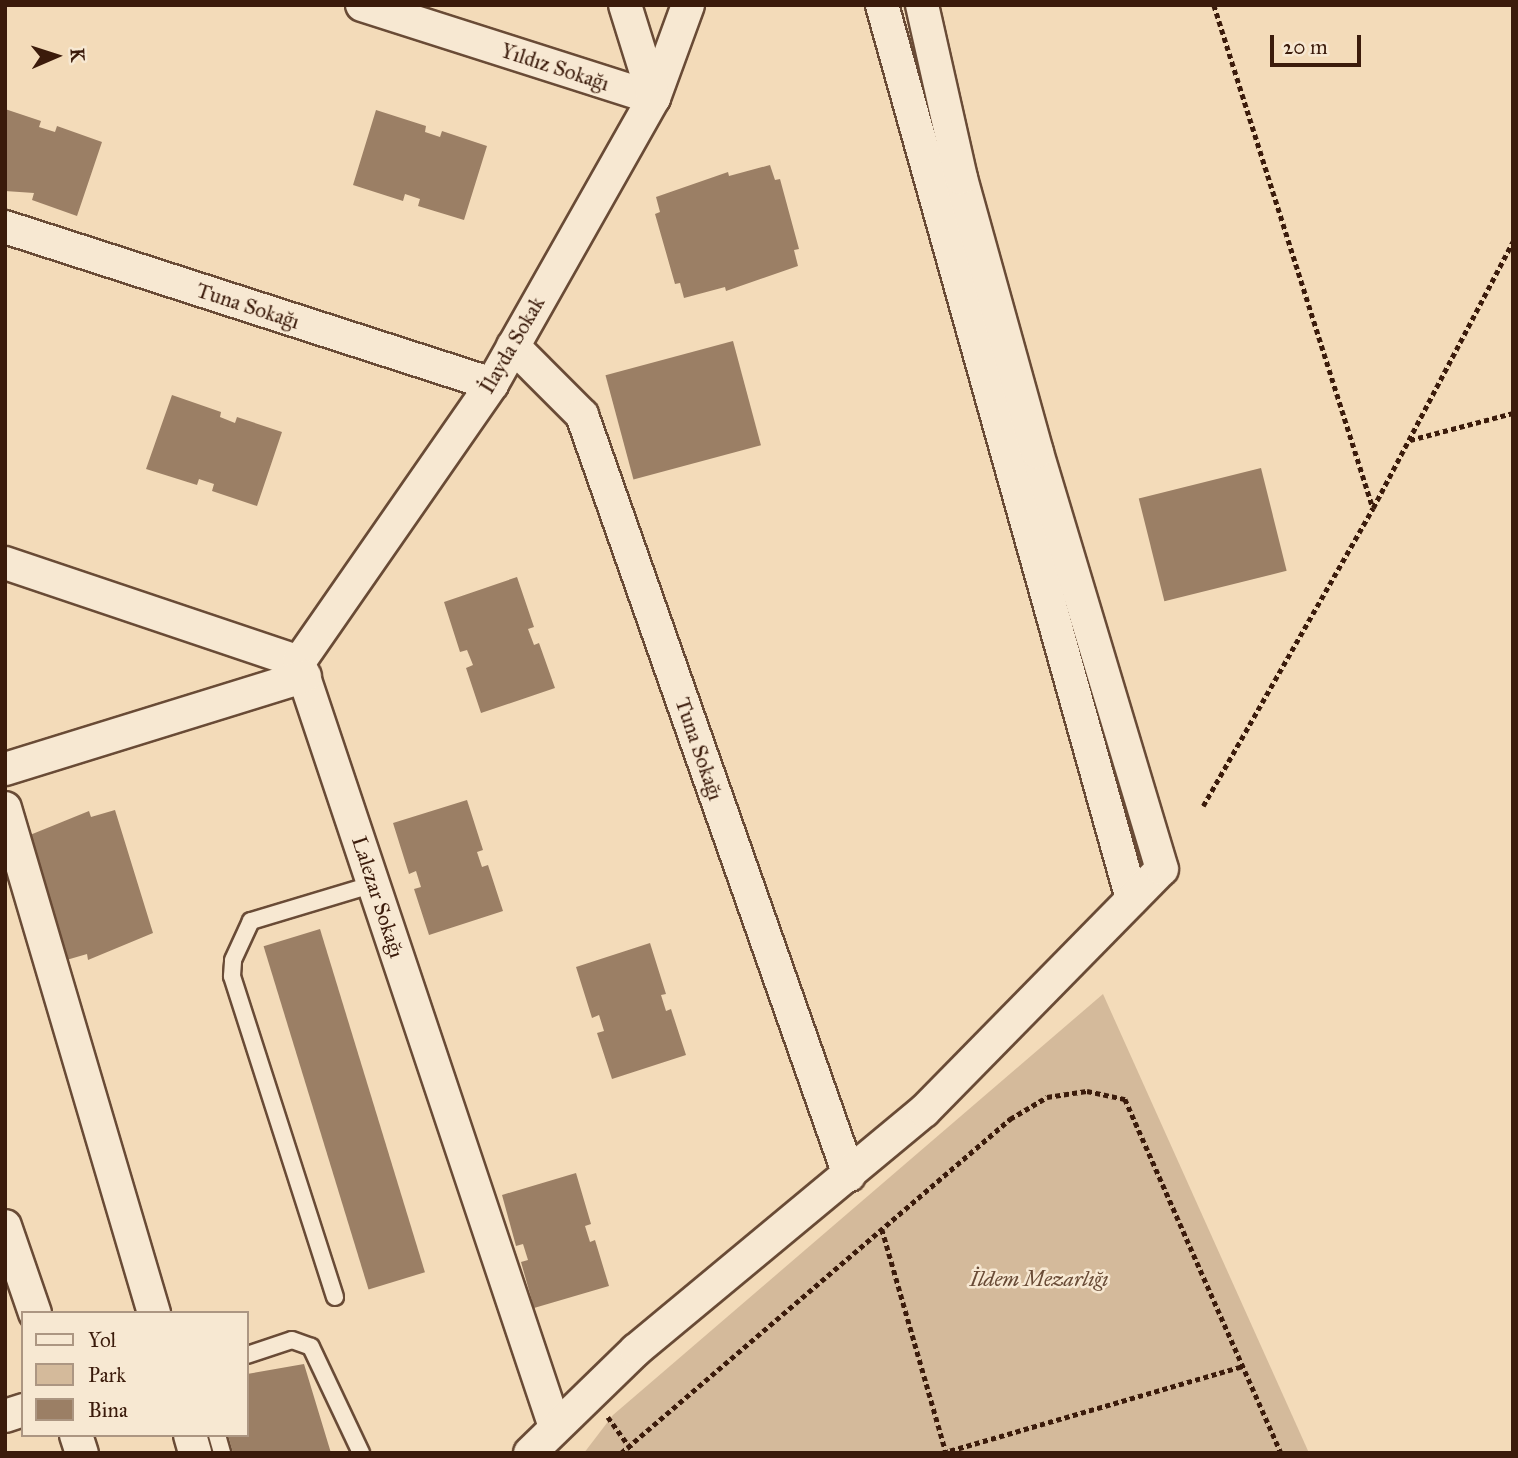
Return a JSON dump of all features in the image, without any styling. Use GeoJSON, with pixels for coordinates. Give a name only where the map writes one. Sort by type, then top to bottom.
{"type":"FeatureCollection","features":[{"type":"Feature","properties":{"kind":"street","name":"Yıldız Sokağı"},"geometry":{"type":"LineString","coordinates":[[362,5],[654,98]]}},
{"type":"Feature","properties":{"kind":"street"},"geometry":{"type":"LineString","coordinates":[[625,5],[654,98]]}},
{"type":"Feature","properties":{"kind":"street"},"geometry":{"type":"LineString","coordinates":[[654,98],[688,5]]}},
{"type":"Feature","properties":{"kind":"street"},"geometry":{"type":"LineString","coordinates":[[883,5],[1132,899]]}},
{"type":"Feature","properties":{"kind":"street"},"geometry":{"type":"LineString","coordinates":[[530,1453],[636,1350],[924,1111],[1162,869],[1037,452],[961,178],[922,6]]}},
{"type":"Feature","properties":{"kind":"street","name":"İlayda Sokak"},"geometry":{"type":"LineString","coordinates":[[302,669],[492,384],[654,98]]}},
{"type":"Feature","properties":{"kind":"street","name":"Tuna Sokağı"},"geometry":{"type":"LineString","coordinates":[[5,227],[492,384]]}},
{"type":"Feature","properties":{"kind":"street","name":"Tuna Sokağı"},"geometry":{"type":"LineString","coordinates":[[513,346],[582,415],[849,1175]]}},
{"type":"Feature","properties":{"kind":"street"},"geometry":{"type":"LineString","coordinates":[[5,564],[302,669]]}},
{"type":"Feature","properties":{"kind":"street"},"geometry":{"type":"LineString","coordinates":[[5,769],[302,669]]}},
{"type":"Feature","properties":{"kind":"street","name":"Lalezar Sokağı"},"geometry":{"type":"LineString","coordinates":[[302,669],[555,1427]]}},
{"type":"Feature","properties":{"kind":"street"},"geometry":{"type":"LineString","coordinates":[[5,808],[153,1311]]}},
{"type":"Feature","properties":{"kind":"street"},"geometry":{"type":"LineString","coordinates":[[5,1226],[34,1311]]}},
{"type":"Feature","properties":{"kind":"lane"},"geometry":{"type":"LineString","coordinates":[[335,1297],[232,976],[233,960],[251,921],[374,884]]}},
{"type":"Feature","properties":{"kind":"lane"},"geometry":{"type":"LineString","coordinates":[[248,1355],[292,1340],[311,1346],[361,1453]]}},
{"type":"Feature","properties":{"kind":"path"},"geometry":{"type":"LineString","coordinates":[[1214,5],[1373,508]]}},
{"type":"Feature","properties":{"kind":"path"},"geometry":{"type":"LineString","coordinates":[[1203,806],[1373,508],[1513,241]]}},
{"type":"Feature","properties":{"kind":"path"},"geometry":{"type":"LineString","coordinates":[[1409,440],[1513,413]]}},
{"type":"Feature","properties":{"kind":"path"},"geometry":{"type":"LineString","coordinates":[[621,1453],[1027,1106],[1068,1092],[1125,1099],[1281,1453]]}},
{"type":"Feature","properties":{"kind":"path"},"geometry":{"type":"LineString","coordinates":[[882,1229],[944,1452],[1243,1366]]}},
{"type":"Feature","properties":{"kind":"path"},"geometry":{"type":"LineString","coordinates":[[630,1445],[634,1453]]}},
{"type":"Feature","properties":{"kind":"green space","name":"İldem Mezarlığı"},"geometry":{"type":"Polygon","coordinates":[[[1103,994],[1309,1453],[584,1453],[613,1415],[1103,994]]]}},
{"type":"Feature","properties":{"kind":"building"},"geometry":{"type":"Polygon","coordinates":[[[5,109],[41,121],[39,127],[55,132],[57,126],[102,142],[77,216],[32,200],[34,193],[5,191],[5,109]]]}},
{"type":"Feature","properties":{"kind":"building"},"geometry":{"type":"Polygon","coordinates":[[[376,110],[426,126],[425,132],[440,137],[442,131],[487,146],[464,220],[418,206],[420,199],[405,194],[403,201],[353,185],[376,110]]]}},
{"type":"Feature","properties":{"kind":"building"},"geometry":{"type":"Polygon","coordinates":[[[770,165],[775,180],[780,179],[799,249],[794,250],[798,266],[726,291],[725,287],[684,298],[680,283],[675,284],[655,214],[660,212],[656,197],[728,172],[729,176],[770,165]]]}},
{"type":"Feature","properties":{"kind":"building"},"geometry":{"type":"Polygon","coordinates":[[[733,341],[761,445],[633,479],[605,375],[733,341]]]}},
{"type":"Feature","properties":{"kind":"building"},"geometry":{"type":"Polygon","coordinates":[[[172,395],[221,412],[220,417],[235,423],[237,417],[282,432],[257,506],[212,491],[214,484],[199,479],[197,485],[146,469],[172,395]]]}},
{"type":"Feature","properties":{"kind":"building"},"geometry":{"type":"Polygon","coordinates":[[[1261,468],[1287,571],[1164,601],[1139,498],[1261,468]]]}},
{"type":"Feature","properties":{"kind":"building"},"geometry":{"type":"Polygon","coordinates":[[[517,577],[534,627],[528,629],[534,645],[539,643],[555,688],[481,713],[466,668],[473,665],[467,650],[460,652],[444,602],[517,577]]]}},
{"type":"Feature","properties":{"kind":"building"},"geometry":{"type":"Polygon","coordinates":[[[467,800],[483,850],[477,852],[482,867],[488,865],[503,911],[429,935],[414,889],[421,887],[416,871],[409,874],[393,823],[467,800]]]}},
{"type":"Feature","properties":{"kind":"building"},"geometry":{"type":"Polygon","coordinates":[[[115,810],[153,933],[88,960],[87,954],[63,961],[25,837],[89,811],[91,817],[115,810]]]}},
{"type":"Feature","properties":{"kind":"building"},"geometry":{"type":"Polygon","coordinates":[[[320,929],[425,1272],[369,1290],[264,946],[320,929]]]}},
{"type":"Feature","properties":{"kind":"building"},"geometry":{"type":"Polygon","coordinates":[[[650,943],[666,994],[661,995],[666,1011],[671,1009],[686,1055],[612,1079],[597,1033],[604,1031],[599,1015],[592,1018],[576,967],[650,943]]]}},
{"type":"Feature","properties":{"kind":"building"},"geometry":{"type":"Polygon","coordinates":[[[576,1173],[591,1224],[585,1226],[590,1242],[595,1240],[609,1286],[534,1308],[521,1262],[528,1260],[523,1244],[516,1246],[502,1195],[576,1173]]]}},
{"type":"Feature","properties":{"kind":"building"},"geometry":{"type":"Polygon","coordinates":[[[304,1364],[331,1453],[233,1453],[229,1437],[248,1437],[248,1374],[304,1364]]]}}]}
